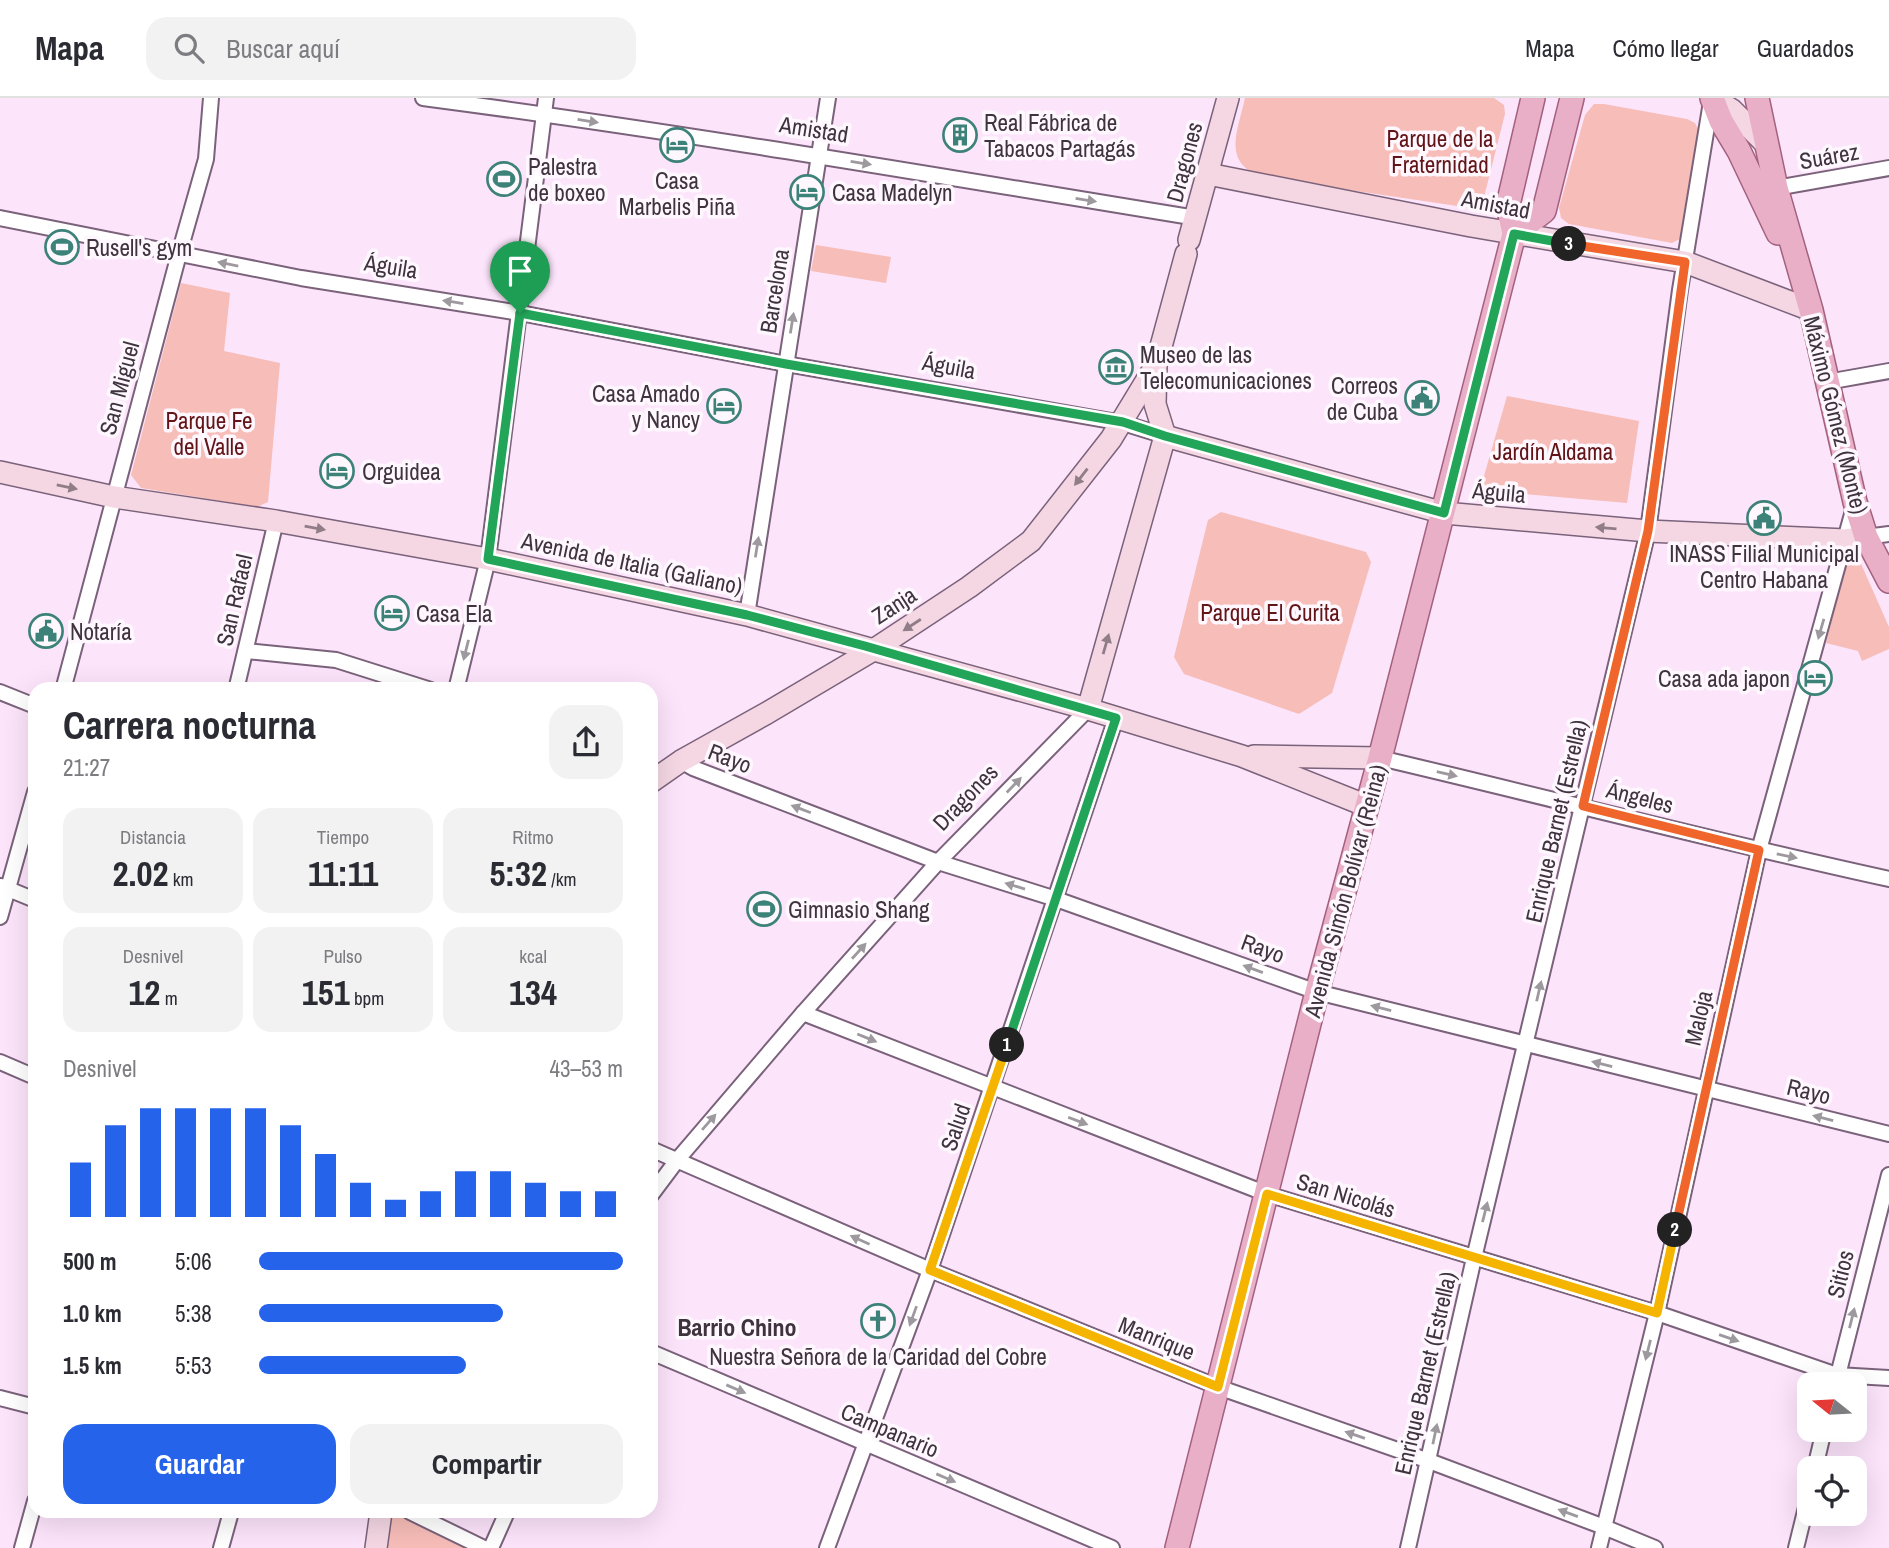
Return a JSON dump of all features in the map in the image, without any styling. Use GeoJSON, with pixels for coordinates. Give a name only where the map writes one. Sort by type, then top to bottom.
{"type":"FeatureCollection","features":[{"type":"Feature","properties":{"kind":"main road","name":"Dragones"},"geometry":{"type":"LineString","coordinates":[[1088,709],[1165,436],[1155,404],[1156,365],[1228,98]]}},
{"type":"Feature","properties":{"kind":"main road","name":"Avenida Simón Bolívar (Reina)"},"geometry":{"type":"LineString","coordinates":[[1177,1548],[1317,992],[1444,513],[1514,234],[1508,205],[1534,98]]}},
{"type":"Feature","properties":{"kind":"main road"},"geometry":{"type":"LineString","coordinates":[[1514,234],[1544,211],[1572,98]]}},
{"type":"Feature","properties":{"kind":"main road"},"geometry":{"type":"LineString","coordinates":[[1712,98],[1732,110],[1766,144]]}},
{"type":"Feature","properties":{"kind":"main road","name":"Máximo Gómez (Monte)"},"geometry":{"type":"LineString","coordinates":[[1712,98],[1715,109],[1739,151],[1804,286]]}},
{"type":"Feature","properties":{"kind":"main road","name":"Máximo Gómez (Monte)"},"geometry":{"type":"LineString","coordinates":[[1757,98],[1776,188],[1811,310],[1855,502],[1867,537],[1889,581]]}},
{"type":"Feature","properties":{"kind":"main road","name":"Amistad"},"geometry":{"type":"LineString","coordinates":[[1208,174],[1514,234],[1685,262],[1811,310]]}},
{"type":"Feature","properties":{"kind":"main road","name":"Dragones"},"geometry":{"type":"LineString","coordinates":[[1123,422],[1156,365]]}},
{"type":"Feature","properties":{"kind":"main road","name":"Zanja"},"geometry":{"type":"LineString","coordinates":[[667,764],[767,713],[875,649],[969,587],[1031,541],[1123,422]]}},
{"type":"Feature","properties":{"kind":"main road","name":"Águila"},"geometry":{"type":"LineString","coordinates":[[1165,436],[1444,513],[1648,531],[1867,537]]}},
{"type":"Feature","properties":{"kind":"main road","name":"Avenida de Italia (Galiano)"},"geometry":{"type":"LineString","coordinates":[[0,472],[114,497],[276,521],[488,559],[747,615],[1088,709],[1242,756],[1367,806]]}},
{"type":"Feature","properties":{"kind":"main road","name":"Avenida de Italia (Galiano)"},"geometry":{"type":"LineString","coordinates":[[1242,756],[1380,758]]}},
{"type":"Feature","properties":{"kind":"main road"},"geometry":{"type":"LineString","coordinates":[[376,1548],[380,1518]]}},
{"type":"Feature","properties":{"kind":"street","name":"San Miguel"},"geometry":{"type":"LineString","coordinates":[[65,682],[178,254],[206,159],[211,98]]}},
{"type":"Feature","properties":{"kind":"street","name":"Amistad"},"geometry":{"type":"LineString","coordinates":[[423,98],[818,156],[1196,218]]}},
{"type":"Feature","properties":{"kind":"street"},"geometry":{"type":"LineString","coordinates":[[458,682],[488,559],[546,98]]}},
{"type":"Feature","properties":{"kind":"street","name":"Barcelona"},"geometry":{"type":"LineString","coordinates":[[747,615],[828,98]]}},
{"type":"Feature","properties":{"kind":"street","name":"Enrique Barnet (Estrella)"},"geometry":{"type":"LineString","coordinates":[[1408,1548],[1474,1258],[1648,531],[1685,262],[1712,98]]}},
{"type":"Feature","properties":{"kind":"street","name":"Suárez"},"geometry":{"type":"LineString","coordinates":[[1776,188],[1889,168]]}},
{"type":"Feature","properties":{"kind":"street","name":"Águila"},"geometry":{"type":"LineString","coordinates":[[0,218],[302,278],[520,313],[786,364],[1123,422],[1165,436]]}},
{"type":"Feature","properties":{"kind":"street"},"geometry":{"type":"LineString","coordinates":[[1827,382],[1889,370]]}},
{"type":"Feature","properties":{"kind":"street","name":"San Rafael"},"geometry":{"type":"LineString","coordinates":[[238,682],[276,521]]}},
{"type":"Feature","properties":{"kind":"street","name":"Maloja"},"geometry":{"type":"LineString","coordinates":[[1599,1548],[1657,1313],[1759,850],[1867,537]]}},
{"type":"Feature","properties":{"kind":"street"},"geometry":{"type":"LineString","coordinates":[[246,652],[336,660],[406,682]]}},
{"type":"Feature","properties":{"kind":"street"},"geometry":{"type":"LineString","coordinates":[[0,692],[28,703]]}},
{"type":"Feature","properties":{"kind":"street","name":"Dragones"},"geometry":{"type":"LineString","coordinates":[[658,1186],[803,1013],[938,862],[1088,709]]}},
{"type":"Feature","properties":{"kind":"street","name":"Salud"},"geometry":{"type":"LineString","coordinates":[[827,1548],[930,1270],[1116,718]]}},
{"type":"Feature","properties":{"kind":"street","name":"Ángeles"},"geometry":{"type":"LineString","coordinates":[[1380,758],[1889,879]]}},
{"type":"Feature","properties":{"kind":"street","name":"Rayo"},"geometry":{"type":"LineString","coordinates":[[667,764],[693,768],[938,862],[1056,898],[1317,992],[1889,1133]]}},
{"type":"Feature","properties":{"kind":"street"},"geometry":{"type":"LineString","coordinates":[[0,917],[4,887],[28,813]]}},
{"type":"Feature","properties":{"kind":"street"},"geometry":{"type":"LineString","coordinates":[[4,887],[28,897]]}},
{"type":"Feature","properties":{"kind":"street","name":"San Nicolás"},"geometry":{"type":"LineString","coordinates":[[803,1013],[1267,1194],[1657,1313],[1815,1372]]}},
{"type":"Feature","properties":{"kind":"street"},"geometry":{"type":"LineString","coordinates":[[0,1062],[28,1074]]}},
{"type":"Feature","properties":{"kind":"street","name":"Manrique"},"geometry":{"type":"LineString","coordinates":[[658,1152],[930,1270],[1218,1387],[1429,1461],[1654,1548]]}},
{"type":"Feature","properties":{"kind":"street","name":"Sitios"},"geometry":{"type":"LineString","coordinates":[[1838,1372],[1889,1175]]}},
{"type":"Feature","properties":{"kind":"street","name":"Campanario"},"geometry":{"type":"LineString","coordinates":[[658,1355],[1112,1548]]}},
{"type":"Feature","properties":{"kind":"street","name":"San Nicolás"},"geometry":{"type":"LineString","coordinates":[[1867,1379],[1889,1378]]}},
{"type":"Feature","properties":{"kind":"street"},"geometry":{"type":"LineString","coordinates":[[0,1398],[28,1405]]}},
{"type":"Feature","properties":{"kind":"street"},"geometry":{"type":"LineString","coordinates":[[22,1548],[30,1518]]}},
{"type":"Feature","properties":{"kind":"street"},"geometry":{"type":"LineString","coordinates":[[221,1548],[229,1518]]}},
{"type":"Feature","properties":{"kind":"street"},"geometry":{"type":"LineString","coordinates":[[422,1518],[484,1548]]}},
{"type":"Feature","properties":{"kind":"street"},"geometry":{"type":"LineString","coordinates":[[491,1548],[504,1518]]}},
{"type":"Feature","properties":{"kind":"street"},"geometry":{"type":"LineString","coordinates":[[1796,1548],[1801,1526]]}},
{"type":"Feature","properties":{"kind":"green space","name":"Parque de la Fraternidad"},"geometry":{"type":"Polygon","coordinates":[[[1245,98],[1494,98],[1504,105],[1505,114],[1483,201],[1471,208],[1262,177],[1249,171],[1241,163],[1235,144],[1245,98]]]}},
{"type":"Feature","properties":{"kind":"green space"},"geometry":{"type":"Polygon","coordinates":[[[1594,104],[1687,119],[1695,123],[1699,131],[1684,237],[1672,243],[1569,224],[1561,218],[1559,208],[1585,115],[1594,104]]]}},
{"type":"Feature","properties":{"kind":"green space"},"geometry":{"type":"Polygon","coordinates":[[[816,245],[891,257],[886,283],[811,271],[816,245]]]}},
{"type":"Feature","properties":{"kind":"green space","name":"Parque Fe del Valle"},"geometry":{"type":"Polygon","coordinates":[[[181,283],[230,293],[224,351],[280,363],[268,502],[257,507],[141,488],[131,475],[181,283]]]}},
{"type":"Feature","properties":{"kind":"green space","name":"Jardín Aldama"},"geometry":{"type":"Polygon","coordinates":[[[1507,396],[1639,421],[1627,503],[1480,490],[1507,396]]]}},
{"type":"Feature","properties":{"kind":"green space","name":"Parque El Curita"},"geometry":{"type":"Polygon","coordinates":[[[1221,512],[1366,552],[1371,562],[1332,693],[1299,714],[1184,674],[1174,657],[1208,520],[1221,512]]]}},
{"type":"Feature","properties":{"kind":"green space"},"geometry":{"type":"Polygon","coordinates":[[[1858,557],[1889,627],[1889,649],[1862,661],[1858,651],[1826,643],[1846,562],[1858,557]]]}},
{"type":"Feature","properties":{"kind":"green space"},"geometry":{"type":"Polygon","coordinates":[[[380,1518],[422,1518],[484,1548],[376,1548],[380,1518]]]}},
{"type":"Feature","properties":{"kind":"place","name":"Real Fábrica de Tabacos Partagás"},"geometry":{"type":"Point","coordinates":[960,135]}},
{"type":"Feature","properties":{"kind":"place","name":"Casa Marbelis Piña"},"geometry":{"type":"Point","coordinates":[677,145]}},
{"type":"Feature","properties":{"kind":"place","name":"Palestra de boxeo"},"geometry":{"type":"Point","coordinates":[504,179]}},
{"type":"Feature","properties":{"kind":"place","name":"Casa Madelyn"},"geometry":{"type":"Point","coordinates":[807,192]}},
{"type":"Feature","properties":{"kind":"place","name":"Rusell's gym"},"geometry":{"type":"Point","coordinates":[62,247]}},
{"type":"Feature","properties":{"kind":"place","name":"Museo de las Telecomunicaciones"},"geometry":{"type":"Point","coordinates":[1116,367]}},
{"type":"Feature","properties":{"kind":"place","name":"Correos de Cuba"},"geometry":{"type":"Point","coordinates":[1422,398]}},
{"type":"Feature","properties":{"kind":"place","name":"Casa Amado y Nancy"},"geometry":{"type":"Point","coordinates":[724,406]}},
{"type":"Feature","properties":{"kind":"place","name":"Orguidea"},"geometry":{"type":"Point","coordinates":[337,471]}},
{"type":"Feature","properties":{"kind":"place","name":"INASS Filial Municipal Centro Habana"},"geometry":{"type":"Point","coordinates":[1764,518]}},
{"type":"Feature","properties":{"kind":"place","name":"Casa Ela"},"geometry":{"type":"Point","coordinates":[392,613]}},
{"type":"Feature","properties":{"kind":"place","name":"Notaría"},"geometry":{"type":"Point","coordinates":[46,631]}},
{"type":"Feature","properties":{"kind":"place","name":"Casa ada japon"},"geometry":{"type":"Point","coordinates":[1815,678]}},
{"type":"Feature","properties":{"kind":"place","name":"Gimnasio Shang"},"geometry":{"type":"Point","coordinates":[764,909]}},
{"type":"Feature","properties":{"kind":"place","name":"Nuestra Señora de la Caridad del Cobre"},"geometry":{"type":"Point","coordinates":[878,1321]}},
{"type":"Feature","properties":{"kind":"district","name":"Barrio Chino"},"geometry":{"type":"Point","coordinates":[737,1327]}},
{"type":"Feature","properties":{"kind":"route"},"geometry":{"type":"LineString","coordinates":[[1514,234],[1685,262],[1648,531],[1583,806],[1759,850],[1657,1313],[1267,1194],[1218,1387],[930,1270],[1116,718],[747,615],[488,559],[520,313],[786,364],[1123,422],[1444,513],[1514,234]]}}]}
